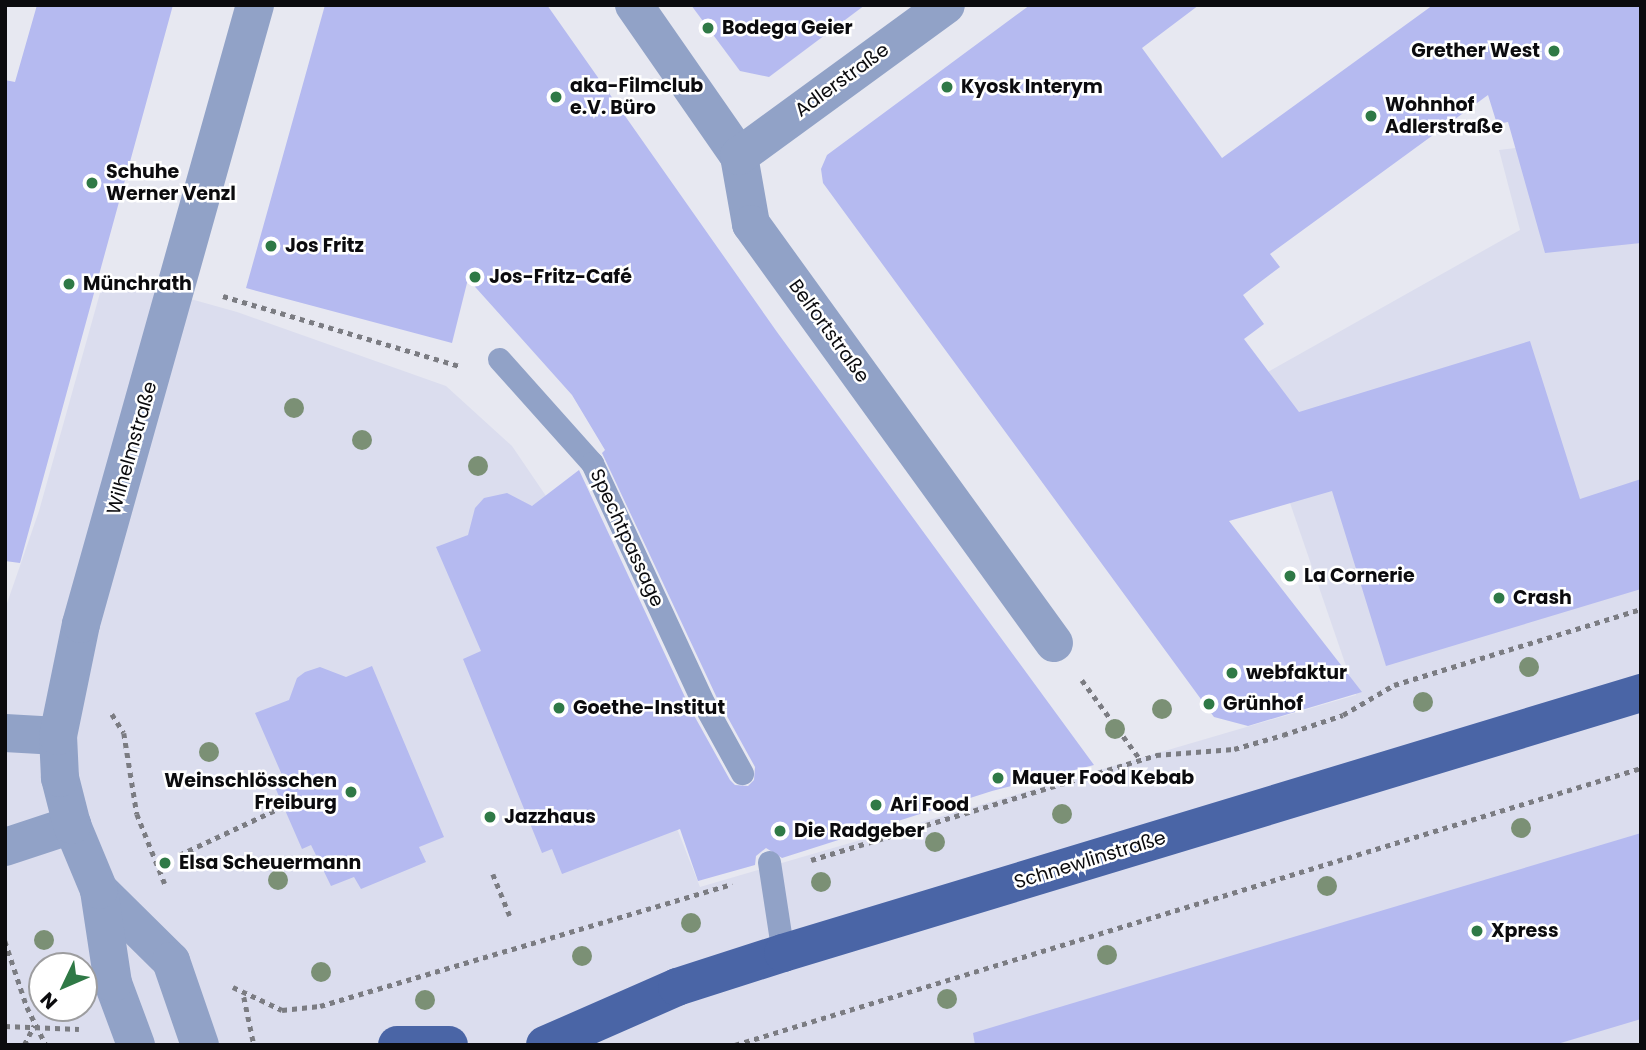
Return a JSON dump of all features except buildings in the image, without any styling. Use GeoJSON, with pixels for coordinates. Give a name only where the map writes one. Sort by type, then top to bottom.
{"type":"FeatureCollection","features":[{"type":"Feature","properties":{"kind":"main road","name":"Schnewlinstraße"},"geometry":{"type":"LineString","coordinates":[[545,1045],[677,987],[1641,692]]}},
{"type":"Feature","properties":{"kind":"main road"},"geometry":{"type":"LineString","coordinates":[[397,1045],[449,1045]]}},
{"type":"Feature","properties":{"kind":"street","name":"Wilhelmstraße"},"geometry":{"type":"LineString","coordinates":[[135,1045],[113,983],[99,890],[72,825],[60,778],[58,736],[81,624],[255,5]]}},
{"type":"Feature","properties":{"kind":"street","name":"Belfortstraße"},"geometry":{"type":"LineString","coordinates":[[634,5],[739,156],[751,224],[1054,643]]}},
{"type":"Feature","properties":{"kind":"street","name":"Adlerstraße"},"geometry":{"type":"LineString","coordinates":[[739,156],[946,5]]}},
{"type":"Feature","properties":{"kind":"street"},"geometry":{"type":"LineString","coordinates":[[5,733],[58,736]]}},
{"type":"Feature","properties":{"kind":"street"},"geometry":{"type":"LineString","coordinates":[[5,846],[72,825]]}},
{"type":"Feature","properties":{"kind":"street","name":"Wilhelmstraße"},"geometry":{"type":"LineString","coordinates":[[99,890],[171,961],[200,1045]]}},
{"type":"Feature","properties":{"kind":"lane","name":"Spechtpassage"},"geometry":{"type":"LineString","coordinates":[[499,359],[592,463],[704,704],[742,773]]}},
{"type":"Feature","properties":{"kind":"lane"},"geometry":{"type":"LineString","coordinates":[[769,867],[783,953]]}},
{"type":"Feature","properties":{"kind":"path"},"geometry":{"type":"LineString","coordinates":[[178,283],[459,366],[499,359]]}},
{"type":"Feature","properties":{"kind":"path"},"geometry":{"type":"LineString","coordinates":[[233,988],[244,997],[282,1010],[320,1006],[769,867],[1140,759],[1234,749],[1283,735],[1343,715],[1394,685],[1641,609]]}},
{"type":"Feature","properties":{"kind":"path"},"geometry":{"type":"LineString","coordinates":[[1054,643],[1140,759]]}},
{"type":"Feature","properties":{"kind":"path"},"geometry":{"type":"LineString","coordinates":[[124,733],[137,814],[172,896]]}},
{"type":"Feature","properties":{"kind":"path"},"geometry":{"type":"LineString","coordinates":[[734,1045],[1641,768]]}},
{"type":"Feature","properties":{"kind":"path"},"geometry":{"type":"LineString","coordinates":[[179,855],[282,807]]}},
{"type":"Feature","properties":{"kind":"path"},"geometry":{"type":"LineString","coordinates":[[493,874],[510,916]]}},
{"type":"Feature","properties":{"kind":"path"},"geometry":{"type":"LineString","coordinates":[[5,941],[7,957],[34,1025],[46,1045]]}},
{"type":"Feature","properties":{"kind":"path"},"geometry":{"type":"LineString","coordinates":[[244,997],[254,1045]]}},
{"type":"Feature","properties":{"kind":"path"},"geometry":{"type":"LineString","coordinates":[[23,1045],[34,1025]]}},
{"type":"Feature","properties":{"kind":"path"},"geometry":{"type":"LineString","coordinates":[[5,1026],[34,1025],[90,1030]]}},
{"type":"Feature","properties":{"kind":"shaded area"},"geometry":{"type":"Polygon","coordinates":[[[1641,133],[1641,1045],[5,1045],[5,609],[39,511],[105,275],[237,312],[446,386],[512,446],[546,496],[700,887],[1356,695],[1290,503],[1259,377],[1520,230],[1499,150],[1641,133]]]}},
{"type":"Feature","properties":{"kind":"place","name":"Bodega Geier"},"geometry":{"type":"Point","coordinates":[708,28]}},
{"type":"Feature","properties":{"kind":"place","name":"Grether West"},"geometry":{"type":"Point","coordinates":[1554,51]}},
{"type":"Feature","properties":{"kind":"place","name":"Kyosk Interym"},"geometry":{"type":"Point","coordinates":[947,87]}},
{"type":"Feature","properties":{"kind":"place","name":"aka-Filmclub e.V. Büro"},"geometry":{"type":"Point","coordinates":[556,97]}},
{"type":"Feature","properties":{"kind":"place","name":"Wohnhof Adlerstraße"},"geometry":{"type":"Point","coordinates":[1371,116]}},
{"type":"Feature","properties":{"kind":"place","name":"Schuhe Werner Venzl"},"geometry":{"type":"Point","coordinates":[92,183]}},
{"type":"Feature","properties":{"kind":"place","name":"Jos Fritz"},"geometry":{"type":"Point","coordinates":[271,246]}},
{"type":"Feature","properties":{"kind":"place","name":"Jos-Fritz-Café"},"geometry":{"type":"Point","coordinates":[475,277]}},
{"type":"Feature","properties":{"kind":"place","name":"Münchrath"},"geometry":{"type":"Point","coordinates":[69,284]}},
{"type":"Feature","properties":{"kind":"place","name":"La Cornerie"},"geometry":{"type":"Point","coordinates":[1290,576]}},
{"type":"Feature","properties":{"kind":"place","name":"Crash"},"geometry":{"type":"Point","coordinates":[1499,598]}},
{"type":"Feature","properties":{"kind":"place","name":"webfaktur"},"geometry":{"type":"Point","coordinates":[1232,673]}},
{"type":"Feature","properties":{"kind":"place","name":"Grünhof"},"geometry":{"type":"Point","coordinates":[1209,704]}},
{"type":"Feature","properties":{"kind":"place","name":"Goethe-Institut"},"geometry":{"type":"Point","coordinates":[559,708]}},
{"type":"Feature","properties":{"kind":"place","name":"Mauer Food Kebab"},"geometry":{"type":"Point","coordinates":[998,778]}},
{"type":"Feature","properties":{"kind":"place","name":"Weinschlösschen Freiburg"},"geometry":{"type":"Point","coordinates":[351,792]}},
{"type":"Feature","properties":{"kind":"place","name":"Ari Food"},"geometry":{"type":"Point","coordinates":[876,805]}},
{"type":"Feature","properties":{"kind":"place","name":"Jazzhaus"},"geometry":{"type":"Point","coordinates":[490,817]}},
{"type":"Feature","properties":{"kind":"place","name":"Die Radgeber"},"geometry":{"type":"Point","coordinates":[780,831]}},
{"type":"Feature","properties":{"kind":"place","name":"Elsa Scheuermann"},"geometry":{"type":"Point","coordinates":[165,863]}},
{"type":"Feature","properties":{"kind":"place","name":"Xpress"},"geometry":{"type":"Point","coordinates":[1477,931]}}]}
